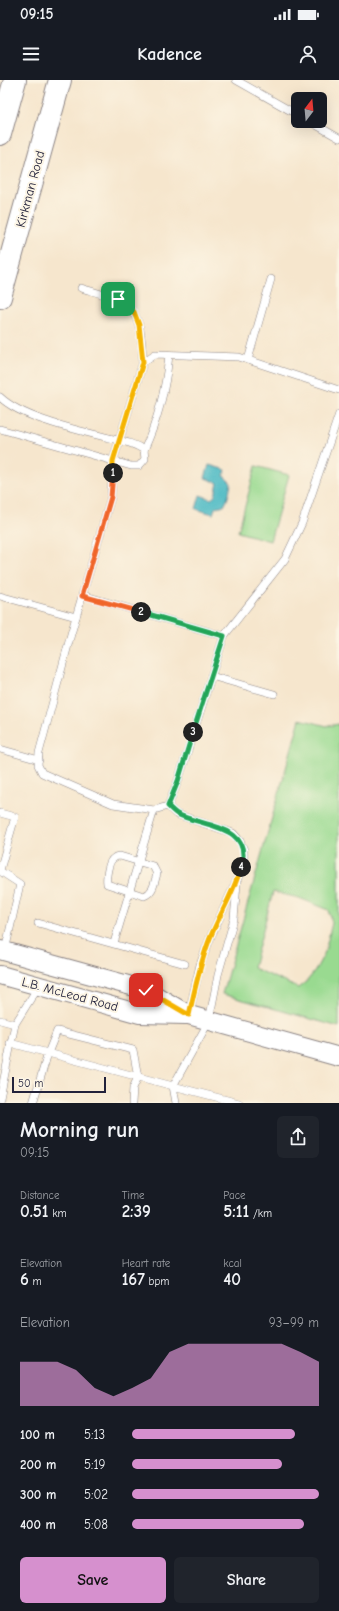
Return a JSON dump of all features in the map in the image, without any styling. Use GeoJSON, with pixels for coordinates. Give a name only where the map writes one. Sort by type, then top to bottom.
{"type":"FeatureCollection","features":[{"type":"Feature","properties":{"kind":"main road"},"geometry":{"type":"LineString","coordinates":[[0,134],[15,80]]}},
{"type":"Feature","properties":{"kind":"main road","name":"Kirkman Road"},"geometry":{"type":"LineString","coordinates":[[0,297],[60,80]]}},
{"type":"Feature","properties":{"kind":"street","name":"L.B. McLeod Road"},"geometry":{"type":"LineString","coordinates":[[2,951],[146,990],[189,1015],[339,1057]]}},
{"type":"Feature","properties":{"kind":"street","name":"L.B. McLeod Road"},"geometry":{"type":"LineString","coordinates":[[0,975],[140,1014],[189,1015]]}},
{"type":"Feature","properties":{"kind":"lane"},"geometry":{"type":"LineString","coordinates":[[236,80],[291,111]]}},
{"type":"Feature","properties":{"kind":"lane"},"geometry":{"type":"LineString","coordinates":[[321,128],[339,138]]}},
{"type":"Feature","properties":{"kind":"lane"},"geometry":{"type":"LineString","coordinates":[[248,360],[271,279]]}},
{"type":"Feature","properties":{"kind":"lane"},"geometry":{"type":"LineString","coordinates":[[81,288],[118,299],[134,312],[139,325],[143,362],[113,461],[111,497],[76,617],[39,753],[38,765],[42,773],[113,804],[154,810],[168,806]]}},
{"type":"Feature","properties":{"kind":"lane"},"geometry":{"type":"LineString","coordinates":[[143,362],[155,354],[239,357],[339,390]]}},
{"type":"Feature","properties":{"kind":"lane"},"geometry":{"type":"LineString","coordinates":[[0,429],[130,466],[139,466],[145,459],[144,450],[155,423],[167,376],[169,355]]}},
{"type":"Feature","properties":{"kind":"lane"},"geometry":{"type":"LineString","coordinates":[[0,397],[17,410],[26,414],[119,441],[136,444],[144,450]]}},
{"type":"Feature","properties":{"kind":"lane"},"geometry":{"type":"LineString","coordinates":[[168,806],[178,781],[224,636],[285,559],[302,523],[339,414]]}},
{"type":"Feature","properties":{"kind":"lane"},"geometry":{"type":"LineString","coordinates":[[0,596],[76,617]]}},
{"type":"Feature","properties":{"kind":"lane"},"geometry":{"type":"LineString","coordinates":[[82,596],[224,636]]}},
{"type":"Feature","properties":{"kind":"lane"},"geometry":{"type":"LineString","coordinates":[[211,676],[274,694]]}},
{"type":"Feature","properties":{"kind":"lane"},"geometry":{"type":"LineString","coordinates":[[0,749],[39,760]]}},
{"type":"Feature","properties":{"kind":"lane"},"geometry":{"type":"LineString","coordinates":[[168,806],[176,814],[233,833],[240,841],[244,850],[244,860],[238,878],[211,936],[200,965],[189,1015]]}},
{"type":"Feature","properties":{"kind":"lane"},"geometry":{"type":"LineString","coordinates":[[114,943],[154,810]]}},
{"type":"Feature","properties":{"kind":"lane"},"geometry":{"type":"LineString","coordinates":[[0,813],[15,817],[0,871],[20,884],[2,951]]}},
{"type":"Feature","properties":{"kind":"lane"},"geometry":{"type":"LineString","coordinates":[[120,856],[153,866],[157,874],[152,890],[149,894],[144,896],[129,892],[107,884],[106,879],[112,859],[115,857],[120,856]]}},
{"type":"Feature","properties":{"kind":"lane"},"geometry":{"type":"LineString","coordinates":[[176,1103],[173,1086],[209,1021],[218,975],[234,919],[238,878]]}},
{"type":"Feature","properties":{"kind":"lane"},"geometry":{"type":"LineString","coordinates":[[38,923],[185,964]]}},
{"type":"Feature","properties":{"kind":"lane"},"geometry":{"type":"LineString","coordinates":[[0,1098],[15,1024],[38,986]]}},
{"type":"Feature","properties":{"kind":"lane"},"geometry":{"type":"LineString","coordinates":[[0,1020],[15,1024]]}},
{"type":"Feature","properties":{"kind":"lane"},"geometry":{"type":"LineString","coordinates":[[33,1103],[48,1053],[57,1031],[133,1050],[138,1077],[133,1088],[132,1103]]}},
{"type":"Feature","properties":{"kind":"lane"},"geometry":{"type":"LineString","coordinates":[[10,1043],[239,1103]]}},
{"type":"Feature","properties":{"kind":"green space"},"geometry":{"type":"Polygon","coordinates":[[[256,466],[289,475],[270,541],[238,532],[256,466]]]}},
{"type":"Feature","properties":{"kind":"green space"},"geometry":{"type":"Polygon","coordinates":[[[300,719],[327,726],[339,724],[339,1027],[222,994],[300,719]],[[273,892],[253,968],[298,988],[307,981],[315,971],[325,952],[332,923],[329,910],[299,898],[273,892]]]}},
{"type":"Feature","properties":{"kind":"water"},"geometry":{"type":"Polygon","coordinates":[[[209,465],[226,470],[224,476],[231,483],[229,495],[224,506],[215,508],[213,514],[196,509],[200,495],[211,499],[215,496],[218,483],[205,478],[209,465]]]}},
{"type":"Feature","properties":{"kind":"route"},"geometry":{"type":"LineString","coordinates":[[118,299],[134,312],[139,325],[143,362],[113,461],[111,497],[82,596],[224,636],[178,781],[168,806],[176,814],[233,833],[240,841],[244,850],[244,860],[238,878],[211,936],[200,965],[189,1015],[146,990]]}}]}
